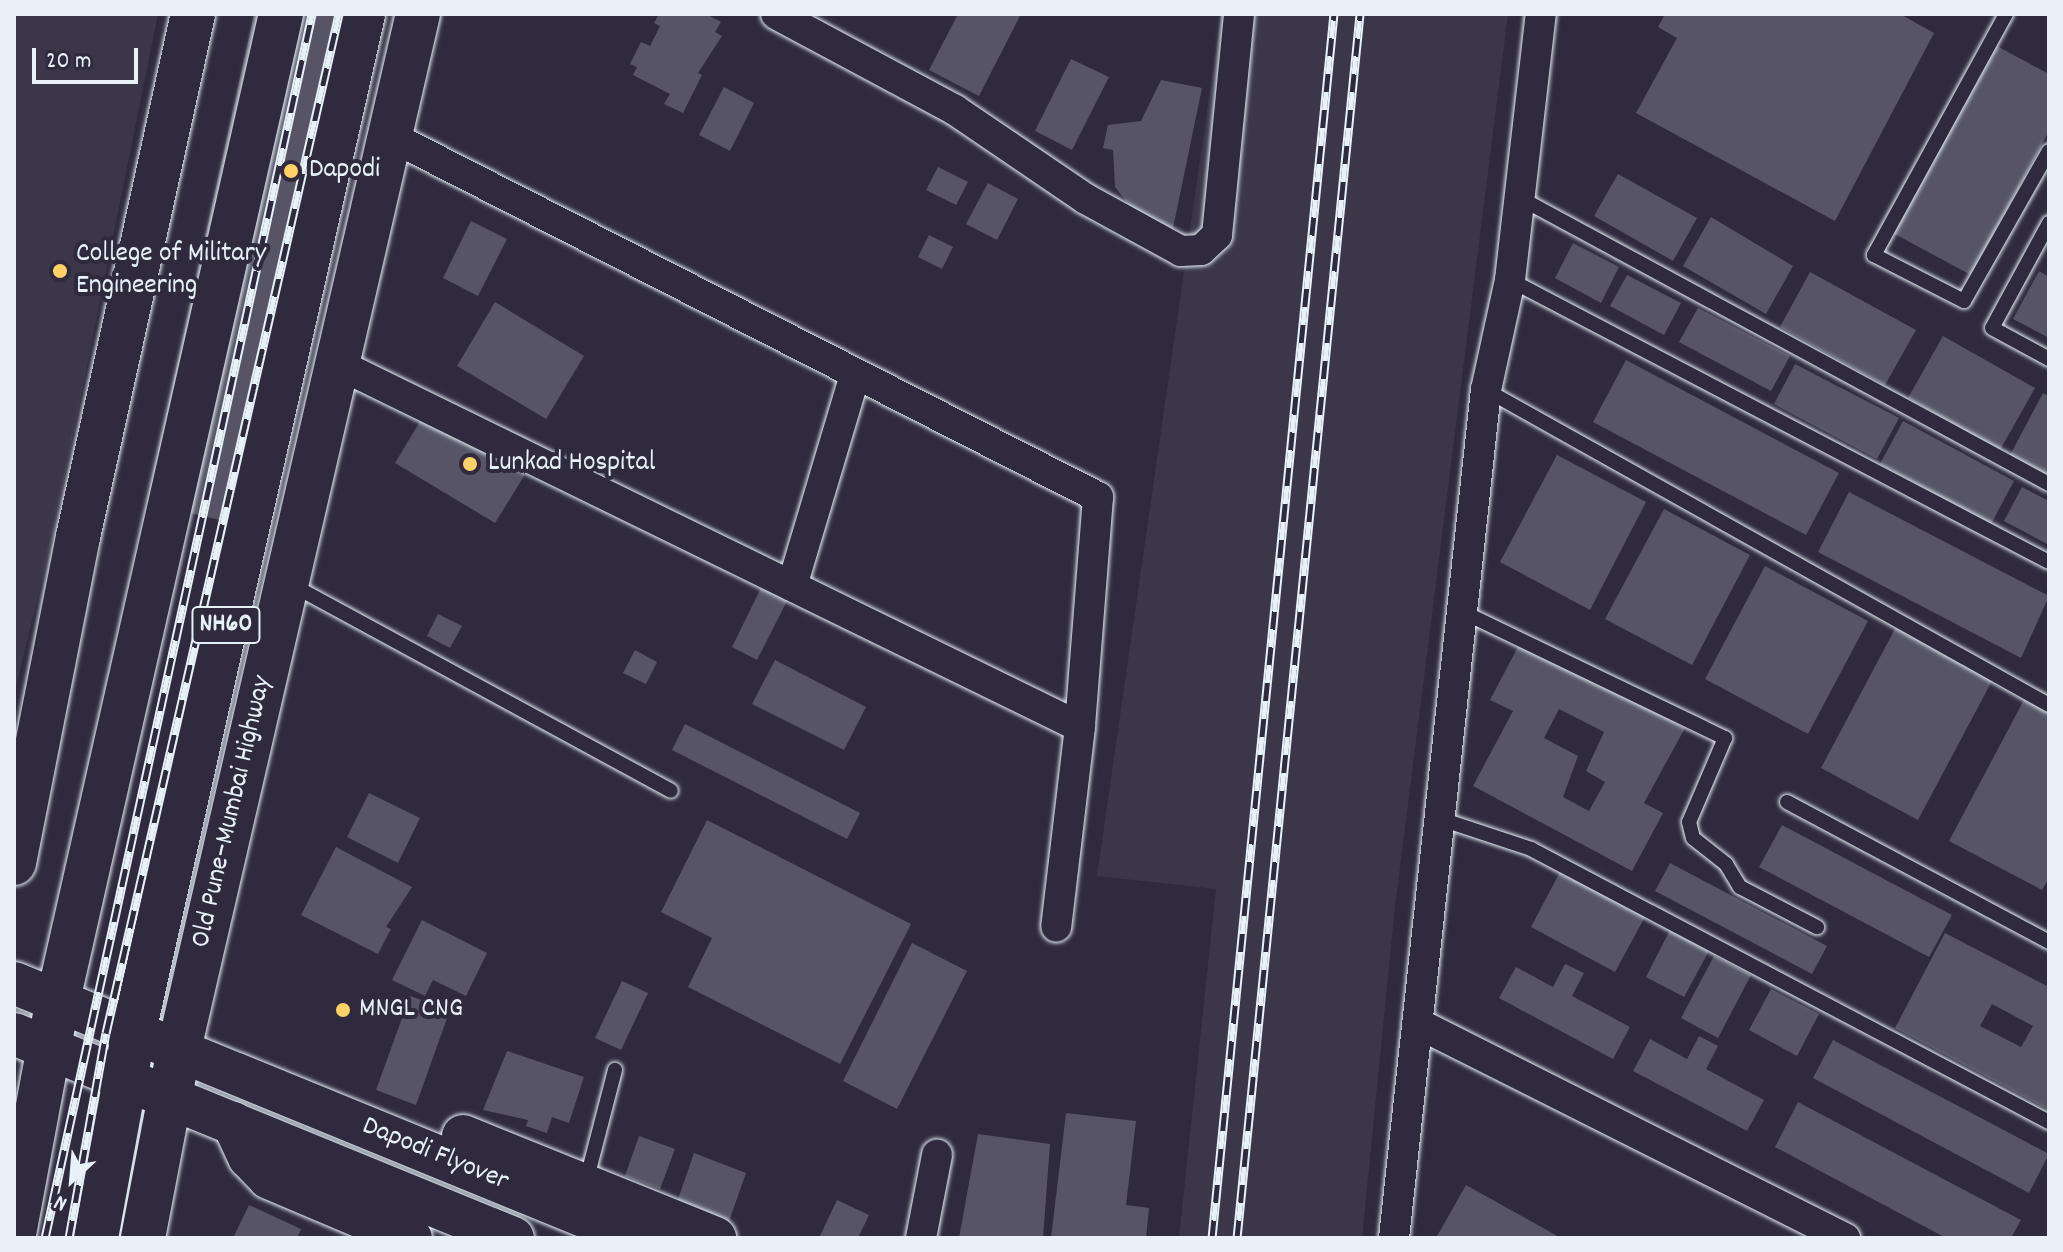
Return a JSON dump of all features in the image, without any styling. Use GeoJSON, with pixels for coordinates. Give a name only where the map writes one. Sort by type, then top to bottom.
{"type":"FeatureCollection","features":[{"type":"Feature","properties":{"kind":"main road"},"geometry":{"type":"LineString","coordinates":[[14,863],[78,537],[193,14]]}},
{"type":"Feature","properties":{"kind":"main road","name":"NH60"},"geometry":{"type":"LineString","coordinates":[[14,1234],[32,1041],[58,1000],[281,14]]}},
{"type":"Feature","properties":{"kind":"main road","name":"Old Pune–Mumbai Highway"},"geometry":{"type":"LineString","coordinates":[[96,1238],[134,1031],[363,14]]}},
{"type":"Feature","properties":{"kind":"main road","name":"Old Pune–Mumbai Highway"},"geometry":{"type":"LineString","coordinates":[[143,1238],[168,1096],[418,14]]}},
{"type":"Feature","properties":{"kind":"main road","name":"Dapodi Flyover"},"geometry":{"type":"LineString","coordinates":[[14,983],[637,1238]]}},
{"type":"Feature","properties":{"kind":"main road","name":"Dapodi Flyover"},"geometry":{"type":"LineString","coordinates":[[32,1041],[513,1238]]}},
{"type":"Feature","properties":{"kind":"main road"},"geometry":{"type":"LineString","coordinates":[[234,1071],[274,1068],[302,1073],[715,1238]]}},
{"type":"Feature","properties":{"kind":"main road"},"geometry":{"type":"LineString","coordinates":[[233,1123],[249,1157],[269,1178],[411,1238]]}},
{"type":"Feature","properties":{"kind":"street"},"geometry":{"type":"LineString","coordinates":[[776,14],[955,110],[1086,199],[1181,251],[1201,250],[1217,235],[1239,14]]}},
{"type":"Feature","properties":{"kind":"street"},"geometry":{"type":"LineString","coordinates":[[1394,1238],[1486,390],[1510,280],[1541,14]]}},
{"type":"Feature","properties":{"kind":"street"},"geometry":{"type":"LineString","coordinates":[[388,135],[1098,497],[1080,727],[1056,927]]}},
{"type":"Feature","properties":{"kind":"street"},"geometry":{"type":"LineString","coordinates":[[336,363],[1080,727]]}},
{"type":"Feature","properties":{"kind":"street"},"geometry":{"type":"LineString","coordinates":[[792,586],[855,375]]}},
{"type":"Feature","properties":{"kind":"street"},"geometry":{"type":"LineString","coordinates":[[1419,1024],[1845,1238]]}},
{"type":"Feature","properties":{"kind":"street"},"geometry":{"type":"LineString","coordinates":[[921,1238],[937,1155]]}},
{"type":"Feature","properties":{"kind":"lane"},"geometry":{"type":"LineString","coordinates":[[2006,14],[1874,255],[1964,301],[2049,151]]}},
{"type":"Feature","properties":{"kind":"lane"},"geometry":{"type":"LineString","coordinates":[[1520,198],[2049,484]]}},
{"type":"Feature","properties":{"kind":"lane"},"geometry":{"type":"LineString","coordinates":[[2049,223],[1992,328],[2049,359]]}},
{"type":"Feature","properties":{"kind":"lane"},"geometry":{"type":"LineString","coordinates":[[1510,280],[2049,562]]}},
{"type":"Feature","properties":{"kind":"lane"},"geometry":{"type":"LineString","coordinates":[[1486,390],[2049,705]]}},
{"type":"Feature","properties":{"kind":"lane"},"geometry":{"type":"LineString","coordinates":[[285,582],[671,791]]}},
{"type":"Feature","properties":{"kind":"lane"},"geometry":{"type":"LineString","coordinates":[[1463,612],[1725,738],[1689,822],[1693,838],[1726,864],[1740,887],[1817,927]]}},
{"type":"Feature","properties":{"kind":"lane"},"geometry":{"type":"LineString","coordinates":[[1787,802],[2049,942]]}},
{"type":"Feature","properties":{"kind":"lane"},"geometry":{"type":"LineString","coordinates":[[1441,819],[1531,849],[2049,1122]]}},
{"type":"Feature","properties":{"kind":"lane"},"geometry":{"type":"LineString","coordinates":[[586,1184],[615,1070]]}},
{"type":"Feature","properties":{"kind":"shaded area","name":"College of Military Engineering"},"geometry":{"type":"Polygon","coordinates":[[[14,14],[158,14],[54,529],[14,695],[14,14]]]}},
{"type":"Feature","properties":{"kind":"shaded area"},"geometry":{"type":"Polygon","coordinates":[[[1221,14],[1508,14],[1395,907],[1362,1238],[1179,1238],[1216,889],[1097,876],[1221,14]]]}},
{"type":"Feature","properties":{"kind":"building"},"geometry":{"type":"Polygon","coordinates":[[[254,14],[369,14],[250,527],[147,503],[254,14]]]}},
{"type":"Feature","properties":{"kind":"building"},"geometry":{"type":"Polygon","coordinates":[[[659,14],[706,14],[721,22],[715,32],[722,36],[698,73],[702,75],[683,113],[664,104],[670,94],[633,75],[637,67],[630,64],[641,42],[650,46],[660,26],[654,23],[659,14]]]}},
{"type":"Feature","properties":{"kind":"building"},"geometry":{"type":"Polygon","coordinates":[[[958,14],[1021,14],[979,96],[929,70],[958,14]]]}},
{"type":"Feature","properties":{"kind":"building"},"geometry":{"type":"Polygon","coordinates":[[[1665,14],[1900,14],[1934,33],[1835,221],[1636,113],[1677,38],[1658,27],[1665,14]]]}},
{"type":"Feature","properties":{"kind":"building"},"geometry":{"type":"Polygon","coordinates":[[[1993,44],[2049,74],[2049,131],[1971,275],[1891,232],[1993,44]]]}},
{"type":"Feature","properties":{"kind":"building"},"geometry":{"type":"Polygon","coordinates":[[[1071,59],[1109,77],[1072,150],[1035,131],[1071,59]]]}},
{"type":"Feature","properties":{"kind":"building"},"geometry":{"type":"Polygon","coordinates":[[[1161,80],[1202,88],[1172,233],[1134,211],[1115,187],[1113,150],[1103,148],[1108,125],[1141,121],[1161,80]]]}},
{"type":"Feature","properties":{"kind":"building"},"geometry":{"type":"Polygon","coordinates":[[[724,87],[754,103],[730,151],[699,135],[724,87]]]}},
{"type":"Feature","properties":{"kind":"building"},"geometry":{"type":"Polygon","coordinates":[[[938,167],[968,182],[956,205],[926,190],[938,167]]]}},
{"type":"Feature","properties":{"kind":"building"},"geometry":{"type":"Polygon","coordinates":[[[1618,174],[1697,218],[1673,261],[1594,216],[1618,174]]]}},
{"type":"Feature","properties":{"kind":"building"},"geometry":{"type":"Polygon","coordinates":[[[988,183],[1018,199],[997,240],[966,224],[988,183]]]}},
{"type":"Feature","properties":{"kind":"building"},"geometry":{"type":"Polygon","coordinates":[[[1711,217],[1793,266],[1766,314],[1683,266],[1711,217]]]}},
{"type":"Feature","properties":{"kind":"building"},"geometry":{"type":"Polygon","coordinates":[[[471,221],[507,239],[478,296],[443,278],[471,221]]]}},
{"type":"Feature","properties":{"kind":"building"},"geometry":{"type":"Polygon","coordinates":[[[929,235],[953,247],[942,269],[918,257],[929,235]]]}},
{"type":"Feature","properties":{"kind":"building"},"geometry":{"type":"Polygon","coordinates":[[[1573,243],[1619,267],[1601,303],[1555,278],[1573,243]]]}},
{"type":"Feature","properties":{"kind":"building"},"geometry":{"type":"Polygon","coordinates":[[[2039,271],[2049,277],[2049,338],[2013,319],[2039,271]]]}},
{"type":"Feature","properties":{"kind":"building"},"geometry":{"type":"Polygon","coordinates":[[[1810,272],[1916,330],[1885,385],[1780,327],[1810,272]]]}},
{"type":"Feature","properties":{"kind":"building"},"geometry":{"type":"Polygon","coordinates":[[[1627,275],[1681,303],[1664,335],[1610,306],[1627,275]]]}},
{"type":"Feature","properties":{"kind":"building"},"geometry":{"type":"Polygon","coordinates":[[[495,302],[584,356],[546,419],[457,366],[495,302]]]}},
{"type":"Feature","properties":{"kind":"building"},"geometry":{"type":"Polygon","coordinates":[[[1698,308],[1790,356],[1771,391],[1679,342],[1698,308]]]}},
{"type":"Feature","properties":{"kind":"building"},"geometry":{"type":"Polygon","coordinates":[[[1943,336],[2035,388],[2000,450],[1908,398],[1943,336]]]}},
{"type":"Feature","properties":{"kind":"building"},"geometry":{"type":"Polygon","coordinates":[[[1626,360],[1839,473],[1806,535],[1593,422],[1626,360]]]}},
{"type":"Feature","properties":{"kind":"building"},"geometry":{"type":"Polygon","coordinates":[[[1795,364],[1899,418],[1877,459],[1774,404],[1795,364]]]}},
{"type":"Feature","properties":{"kind":"building"},"geometry":{"type":"Polygon","coordinates":[[[2043,393],[2049,396],[2049,477],[2010,455],[2043,393]]]}},
{"type":"Feature","properties":{"kind":"building"},"geometry":{"type":"Polygon","coordinates":[[[428,408],[529,468],[495,523],[395,463],[428,408]]]}},
{"type":"Feature","properties":{"kind":"building"},"geometry":{"type":"Polygon","coordinates":[[[1903,421],[2014,481],[1991,524],[1880,464],[1903,421]]]}},
{"type":"Feature","properties":{"kind":"building"},"geometry":{"type":"Polygon","coordinates":[[[1557,455],[1646,502],[1590,610],[1500,562],[1557,455]]]}},
{"type":"Feature","properties":{"kind":"building"},"geometry":{"type":"Polygon","coordinates":[[[2022,487],[2049,501],[2049,545],[2004,521],[2022,487]]]}},
{"type":"Feature","properties":{"kind":"building"},"geometry":{"type":"Polygon","coordinates":[[[1849,492],[2049,596],[2021,658],[1818,552],[1849,492]]]}},
{"type":"Feature","properties":{"kind":"building"},"geometry":{"type":"Polygon","coordinates":[[[1664,509],[1750,555],[1692,665],[1605,619],[1664,509]]]}},
{"type":"Feature","properties":{"kind":"building"},"geometry":{"type":"Polygon","coordinates":[[[1765,566],[1868,621],[1808,734],[1705,679],[1765,566]]]}},
{"type":"Feature","properties":{"kind":"building"},"geometry":{"type":"Polygon","coordinates":[[[762,586],[788,599],[757,660],[732,647],[762,586]]]}},
{"type":"Feature","properties":{"kind":"building"},"geometry":{"type":"Polygon","coordinates":[[[438,614],[462,626],[450,648],[427,636],[438,614]]]}},
{"type":"Feature","properties":{"kind":"building"},"geometry":{"type":"Polygon","coordinates":[[[1896,627],[1993,679],[1918,820],[1821,768],[1896,627]]]}},
{"type":"Feature","properties":{"kind":"building"},"geometry":{"type":"Polygon","coordinates":[[[1521,641],[1685,728],[1644,803],[1663,813],[1632,871],[1473,786],[1513,711],[1490,700],[1521,641]],[[1559,709],[1544,738],[1578,756],[1563,797],[1589,811],[1605,782],[1586,771],[1604,732],[1559,709]]]}},
{"type":"Feature","properties":{"kind":"building"},"geometry":{"type":"Polygon","coordinates":[[[635,650],[657,662],[646,684],[623,673],[635,650]]]}},
{"type":"Feature","properties":{"kind":"building"},"geometry":{"type":"Polygon","coordinates":[[[775,660],[866,707],[844,750],[752,704],[775,660]]]}},
{"type":"Feature","properties":{"kind":"building"},"geometry":{"type":"Polygon","coordinates":[[[2025,698],[2049,711],[2049,878],[2042,890],[1949,841],[2025,698]]]}},
{"type":"Feature","properties":{"kind":"building"},"geometry":{"type":"Polygon","coordinates":[[[685,724],[860,813],[847,839],[672,750],[685,724]]]}},
{"type":"Feature","properties":{"kind":"building"},"geometry":{"type":"Polygon","coordinates":[[[369,793],[420,818],[398,863],[347,837],[369,793]]]}},
{"type":"Feature","properties":{"kind":"building"},"geometry":{"type":"Polygon","coordinates":[[[707,820],[911,924],[840,1064],[688,987],[712,938],[661,912],[707,820]]]}},
{"type":"Feature","properties":{"kind":"building"},"geometry":{"type":"Polygon","coordinates":[[[1782,825],[1952,915],[1929,957],[1759,867],[1782,825]]]}},
{"type":"Feature","properties":{"kind":"building"},"geometry":{"type":"Polygon","coordinates":[[[336,847],[412,887],[386,927],[391,929],[378,954],[301,915],[336,847]]]}},
{"type":"Feature","properties":{"kind":"building"},"geometry":{"type":"Polygon","coordinates":[[[1670,863],[1827,946],[1812,974],[1655,891],[1670,863]]]}},
{"type":"Feature","properties":{"kind":"building"},"geometry":{"type":"Polygon","coordinates":[[[1561,870],[1646,915],[1615,972],[1531,927],[1561,870]]]}},
{"type":"Feature","properties":{"kind":"building"},"geometry":{"type":"Polygon","coordinates":[[[422,920],[487,953],[466,996],[433,980],[425,996],[392,980],[422,920]]]}},
{"type":"Feature","properties":{"kind":"building"},"geometry":{"type":"Polygon","coordinates":[[[1671,928],[1710,949],[1684,997],[1646,977],[1671,928]]]}},
{"type":"Feature","properties":{"kind":"building"},"geometry":{"type":"Polygon","coordinates":[[[1945,933],[2049,987],[2049,1110],[1895,1028],[1945,933]],[[1992,1004],[1980,1026],[2021,1047],[2033,1026],[1992,1004]]]}},
{"type":"Feature","properties":{"kind":"building"},"geometry":{"type":"Polygon","coordinates":[[[912,943],[967,971],[897,1109],[843,1081],[912,943]]]}},
{"type":"Feature","properties":{"kind":"building"},"geometry":{"type":"Polygon","coordinates":[[[1714,956],[1751,975],[1718,1038],[1681,1018],[1714,956]]]}},
{"type":"Feature","properties":{"kind":"building"},"geometry":{"type":"Polygon","coordinates":[[[1565,964],[1584,973],[1572,996],[1630,1027],[1613,1059],[1499,998],[1516,967],[1553,987],[1565,964]]]}},
{"type":"Feature","properties":{"kind":"building"},"geometry":{"type":"Polygon","coordinates":[[[622,981],[648,993],[621,1050],[595,1038],[622,981]]]}},
{"type":"Feature","properties":{"kind":"building"},"geometry":{"type":"Polygon","coordinates":[[[1771,989],[1819,1014],[1797,1056],[1749,1030],[1771,989]]]}},
{"type":"Feature","properties":{"kind":"building"},"geometry":{"type":"Polygon","coordinates":[[[410,996],[450,1010],[416,1105],[376,1090],[410,996]]]}},
{"type":"Feature","properties":{"kind":"building"},"geometry":{"type":"Polygon","coordinates":[[[1699,1036],[1718,1046],[1706,1069],[1764,1100],[1747,1131],[1633,1071],[1650,1039],[1687,1059],[1699,1036]]]}},
{"type":"Feature","properties":{"kind":"building"},"geometry":{"type":"Polygon","coordinates":[[[1833,1040],[2049,1154],[2029,1193],[1813,1078],[1833,1040]]]}},
{"type":"Feature","properties":{"kind":"building"},"geometry":{"type":"Polygon","coordinates":[[[507,1051],[584,1077],[569,1123],[552,1117],[547,1133],[526,1126],[528,1120],[483,1110],[507,1051]]]}},
{"type":"Feature","properties":{"kind":"building"},"geometry":{"type":"Polygon","coordinates":[[[1798,1102],[2021,1220],[2011,1238],[1946,1238],[1775,1147],[1798,1102]]]}},
{"type":"Feature","properties":{"kind":"building"},"geometry":{"type":"Polygon","coordinates":[[[1066,1113],[1136,1121],[1126,1205],[1149,1208],[1146,1238],[1051,1238],[1066,1113]]]}},
{"type":"Feature","properties":{"kind":"building"},"geometry":{"type":"Polygon","coordinates":[[[978,1134],[1050,1144],[1043,1238],[959,1238],[978,1134]]]}},
{"type":"Feature","properties":{"kind":"building"},"geometry":{"type":"Polygon","coordinates":[[[639,1136],[675,1149],[660,1189],[625,1176],[639,1136]]]}},
{"type":"Feature","properties":{"kind":"building"},"geometry":{"type":"Polygon","coordinates":[[[694,1153],[746,1173],[727,1227],[675,1208],[694,1153]]]}},
{"type":"Feature","properties":{"kind":"building"},"geometry":{"type":"Polygon","coordinates":[[[1466,1185],[1561,1238],[1436,1238],[1466,1185]]]}},
{"type":"Feature","properties":{"kind":"building"},"geometry":{"type":"Polygon","coordinates":[[[837,1200],[869,1215],[858,1238],[819,1238],[837,1200]]]}},
{"type":"Feature","properties":{"kind":"building"},"geometry":{"type":"Polygon","coordinates":[[[249,1205],[301,1229],[297,1238],[233,1238],[249,1205]]]}},
{"type":"Feature","properties":{"kind":"railway"},"geometry":{"type":"LineString","coordinates":[[45,1238],[312,14]]}},
{"type":"Feature","properties":{"kind":"railway"},"geometry":{"type":"LineString","coordinates":[[69,1238],[106,1033],[339,14]]}},
{"type":"Feature","properties":{"kind":"railway"},"geometry":{"type":"LineString","coordinates":[[1212,1238],[1334,14]]}},
{"type":"Feature","properties":{"kind":"railway"},"geometry":{"type":"LineString","coordinates":[[1237,1238],[1360,14]]}},
{"type":"Feature","properties":{"kind":"place","name":"Dapodi"},"geometry":{"type":"Point","coordinates":[291,171]}},
{"type":"Feature","properties":{"kind":"place","name":"College of Military Engineering"},"geometry":{"type":"Point","coordinates":[60,271]}},
{"type":"Feature","properties":{"kind":"place","name":"Lunkad Hospital"},"geometry":{"type":"Point","coordinates":[470,464]}},
{"type":"Feature","properties":{"kind":"place","name":"MNGL CNG"},"geometry":{"type":"Point","coordinates":[343,1010]}}]}
